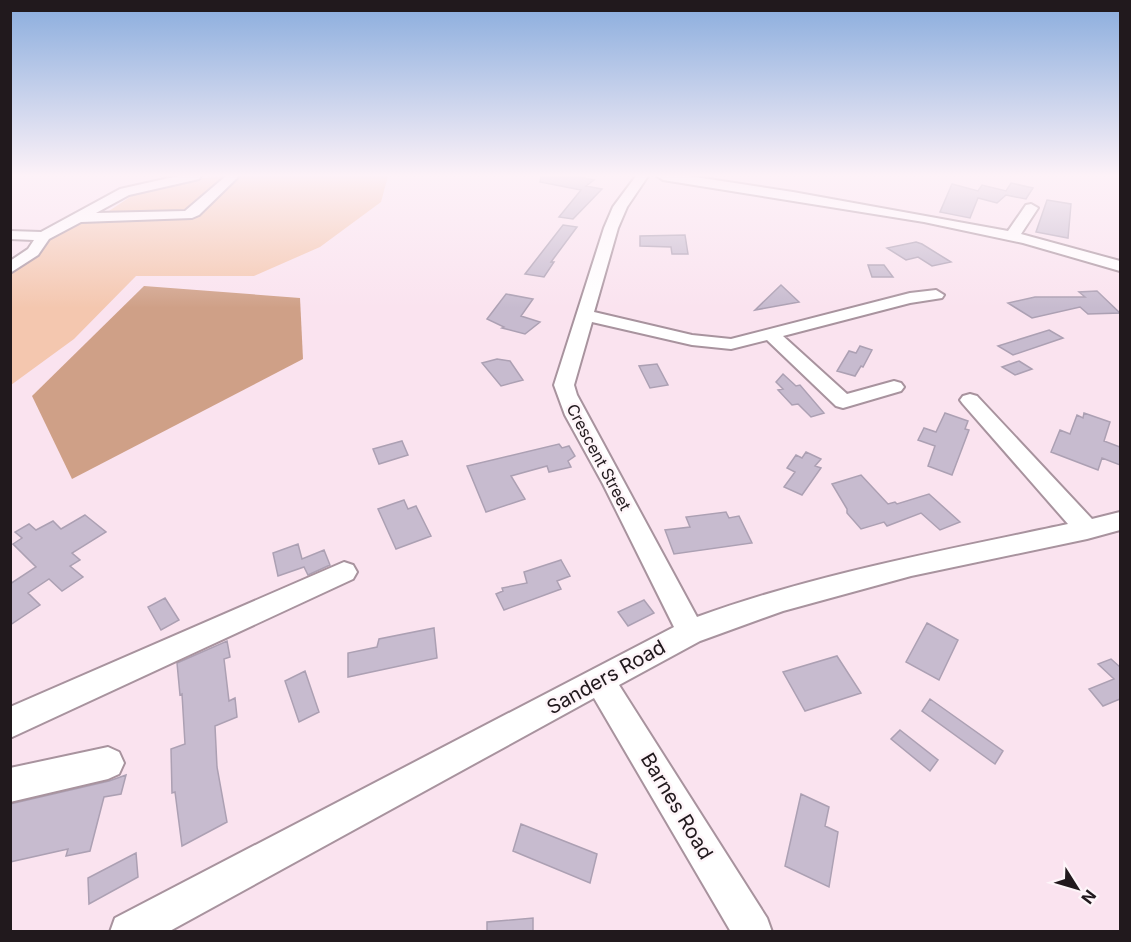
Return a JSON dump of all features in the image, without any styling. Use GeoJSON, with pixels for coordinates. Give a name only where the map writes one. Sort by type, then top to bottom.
{"type":"FeatureCollection","features":[{"type":"Feature","properties":{"kind":"street"},"geometry":{"type":"LineString","coordinates":[[10,235],[44,236],[77,220]]}},
{"type":"Feature","properties":{"kind":"street","name":"Crescent Street"},"geometry":{"type":"LineString","coordinates":[[614,220],[570,361],[564,385],[566,396],[690,632]]}},
{"type":"Feature","properties":{"kind":"street"},"geometry":{"type":"LineString","coordinates":[[925,220],[1012,236],[1120,266]]}},
{"type":"Feature","properties":{"kind":"street"},"geometry":{"type":"LineString","coordinates":[[1012,236],[1023,220]]}},
{"type":"Feature","properties":{"kind":"street"},"geometry":{"type":"LineString","coordinates":[[10,268],[33,252],[44,236]]}},
{"type":"Feature","properties":{"kind":"street"},"geometry":{"type":"LineString","coordinates":[[585,315],[711,344],[731,344],[910,298],[936,295]]}},
{"type":"Feature","properties":{"kind":"street"},"geometry":{"type":"LineString","coordinates":[[772,335],[843,402],[894,387]]}},
{"type":"Feature","properties":{"kind":"street"},"geometry":{"type":"LineString","coordinates":[[970,400],[1087,530]]}},
{"type":"Feature","properties":{"kind":"street","name":"Sanders Road"},"geometry":{"type":"LineString","coordinates":[[129,932],[690,632],[744,611],[853,581],[1120,521]]}},
{"type":"Feature","properties":{"kind":"street"},"geometry":{"type":"LineString","coordinates":[[10,723],[344,572]]}},
{"type":"Feature","properties":{"kind":"street","name":"Barnes Road"},"geometry":{"type":"LineString","coordinates":[[600,681],[753,932]]}},
{"type":"Feature","properties":{"kind":"street"},"geometry":{"type":"LineString","coordinates":[[10,785],[108,763]]}},
{"type":"Feature","properties":{"kind":"shaded area"},"geometry":{"type":"Polygon","coordinates":[[[150,220],[357,220],[320,247],[254,276],[136,276],[74,339],[11,385],[10,267],[45,235],[78,223],[150,220]]]}},
{"type":"Feature","properties":{"kind":"shaded area"},"geometry":{"type":"Polygon","coordinates":[[[144,286],[300,298],[303,359],[72,479],[32,396],[144,286]]]}},
{"type":"Feature","properties":{"kind":"building"},"geometry":{"type":"Polygon","coordinates":[[[1040,220],[1070,220],[1068,238],[1036,232],[1040,220]]]}},
{"type":"Feature","properties":{"kind":"building"},"geometry":{"type":"Polygon","coordinates":[[[563,225],[577,227],[551,262],[554,262],[544,277],[525,274],[563,225]]]}},
{"type":"Feature","properties":{"kind":"building"},"geometry":{"type":"Polygon","coordinates":[[[685,235],[688,254],[672,254],[671,247],[640,246],[640,236],[685,235]]]}},
{"type":"Feature","properties":{"kind":"building"},"geometry":{"type":"Polygon","coordinates":[[[916,242],[951,262],[932,266],[918,257],[906,260],[887,248],[916,242]]]}},
{"type":"Feature","properties":{"kind":"building"},"geometry":{"type":"Polygon","coordinates":[[[868,265],[884,265],[893,277],[872,277],[868,265]]]}},
{"type":"Feature","properties":{"kind":"building"},"geometry":{"type":"Polygon","coordinates":[[[781,285],[799,302],[755,310],[781,285]]]}},
{"type":"Feature","properties":{"kind":"building"},"geometry":{"type":"Polygon","coordinates":[[[1097,291],[1120,313],[1088,314],[1080,307],[1032,318],[1008,303],[1035,297],[1085,297],[1079,292],[1097,291]]]}},
{"type":"Feature","properties":{"kind":"building"},"geometry":{"type":"Polygon","coordinates":[[[506,294],[533,299],[521,316],[540,322],[525,334],[502,328],[504,327],[487,319],[506,294]]]}},
{"type":"Feature","properties":{"kind":"building"},"geometry":{"type":"Polygon","coordinates":[[[1049,330],[1063,338],[1013,355],[998,346],[1049,330]]]}},
{"type":"Feature","properties":{"kind":"building"},"geometry":{"type":"Polygon","coordinates":[[[860,346],[872,350],[855,376],[837,371],[849,351],[856,353],[860,346]]]}},
{"type":"Feature","properties":{"kind":"building"},"geometry":{"type":"Polygon","coordinates":[[[497,359],[510,361],[523,380],[501,386],[482,363],[497,359]]]}},
{"type":"Feature","properties":{"kind":"building"},"geometry":{"type":"Polygon","coordinates":[[[1019,361],[1032,369],[1015,375],[1002,367],[1019,361]]]}},
{"type":"Feature","properties":{"kind":"building"},"geometry":{"type":"Polygon","coordinates":[[[657,364],[668,385],[650,388],[639,366],[657,364]]]}},
{"type":"Feature","properties":{"kind":"building"},"geometry":{"type":"Polygon","coordinates":[[[783,374],[796,386],[800,385],[824,413],[811,417],[798,404],[792,405],[778,390],[783,389],[776,382],[783,374]]]}},
{"type":"Feature","properties":{"kind":"building"},"geometry":{"type":"Polygon","coordinates":[[[945,413],[968,421],[965,429],[969,430],[952,475],[928,466],[935,446],[918,440],[924,428],[936,432],[945,413]]]}},
{"type":"Feature","properties":{"kind":"building"},"geometry":{"type":"Polygon","coordinates":[[[1084,413],[1110,422],[1104,441],[1120,447],[1120,465],[1102,458],[1098,470],[1051,452],[1060,430],[1070,434],[1077,415],[1083,418],[1084,413]]]}},
{"type":"Feature","properties":{"kind":"building"},"geometry":{"type":"Polygon","coordinates":[[[402,441],[408,455],[379,464],[373,449],[402,441]]]}},
{"type":"Feature","properties":{"kind":"building"},"geometry":{"type":"Polygon","coordinates":[[[559,444],[562,448],[569,446],[575,456],[568,461],[571,467],[549,472],[547,466],[511,476],[525,499],[486,512],[467,466],[559,444]]]}},
{"type":"Feature","properties":{"kind":"building"},"geometry":{"type":"Polygon","coordinates":[[[806,452],[821,459],[815,466],[821,468],[802,495],[784,487],[795,472],[787,468],[796,455],[802,458],[806,452]]]}},
{"type":"Feature","properties":{"kind":"building"},"geometry":{"type":"Polygon","coordinates":[[[861,475],[888,504],[895,502],[897,504],[929,494],[960,522],[940,530],[921,513],[887,526],[884,522],[861,529],[847,513],[847,509],[832,484],[861,475]]]}},
{"type":"Feature","properties":{"kind":"building"},"geometry":{"type":"Polygon","coordinates":[[[404,500],[408,509],[416,506],[431,536],[396,549],[378,509],[404,500]]]}},
{"type":"Feature","properties":{"kind":"building"},"geometry":{"type":"Polygon","coordinates":[[[726,512],[729,518],[739,516],[752,543],[674,554],[665,530],[690,527],[686,517],[726,512]]]}},
{"type":"Feature","properties":{"kind":"building"},"geometry":{"type":"Polygon","coordinates":[[[85,515],[106,532],[72,553],[80,560],[70,566],[83,577],[62,591],[49,579],[28,593],[40,605],[10,625],[10,584],[36,567],[13,544],[22,538],[15,532],[29,524],[36,530],[53,521],[61,529],[85,515]]]}},
{"type":"Feature","properties":{"kind":"building"},"geometry":{"type":"Polygon","coordinates":[[[298,544],[302,559],[324,550],[330,565],[308,575],[304,567],[278,576],[273,553],[298,544]]]}},
{"type":"Feature","properties":{"kind":"building"},"geometry":{"type":"Polygon","coordinates":[[[561,560],[570,576],[557,581],[561,589],[504,610],[496,594],[503,591],[502,588],[527,583],[524,572],[561,560]]]}},
{"type":"Feature","properties":{"kind":"building"},"geometry":{"type":"Polygon","coordinates":[[[165,598],[179,620],[161,630],[148,607],[165,598]]]}},
{"type":"Feature","properties":{"kind":"building"},"geometry":{"type":"Polygon","coordinates":[[[644,600],[654,613],[628,626],[618,612],[644,600]]]}},
{"type":"Feature","properties":{"kind":"building"},"geometry":{"type":"Polygon","coordinates":[[[927,623],[958,640],[939,680],[906,662],[927,623]]]}},
{"type":"Feature","properties":{"kind":"building"},"geometry":{"type":"Polygon","coordinates":[[[434,628],[437,658],[348,677],[348,653],[377,647],[379,639],[434,628]]]}},
{"type":"Feature","properties":{"kind":"building"},"geometry":{"type":"Polygon","coordinates":[[[227,641],[230,657],[224,659],[229,701],[235,698],[237,717],[215,726],[217,767],[227,822],[182,846],[175,792],[172,793],[171,749],[185,744],[182,694],[180,695],[177,663],[227,641]]]}},
{"type":"Feature","properties":{"kind":"building"},"geometry":{"type":"Polygon","coordinates":[[[837,656],[861,693],[805,711],[783,672],[837,656]]]}},
{"type":"Feature","properties":{"kind":"building"},"geometry":{"type":"Polygon","coordinates":[[[1111,659],[1120,667],[1120,699],[1103,706],[1089,689],[1114,679],[1098,664],[1111,659]]]}},
{"type":"Feature","properties":{"kind":"building"},"geometry":{"type":"Polygon","coordinates":[[[305,671],[319,712],[299,722],[285,681],[305,671]]]}},
{"type":"Feature","properties":{"kind":"building"},"geometry":{"type":"Polygon","coordinates":[[[930,699],[1003,751],[995,764],[922,711],[930,699]]]}},
{"type":"Feature","properties":{"kind":"building"},"geometry":{"type":"Polygon","coordinates":[[[900,730],[938,760],[930,771],[891,739],[900,730]]]}},
{"type":"Feature","properties":{"kind":"building"},"geometry":{"type":"Polygon","coordinates":[[[126,775],[121,794],[104,797],[90,851],[66,856],[68,849],[10,862],[10,804],[126,775]]]}},
{"type":"Feature","properties":{"kind":"building"},"geometry":{"type":"Polygon","coordinates":[[[801,794],[829,807],[825,826],[838,832],[829,887],[785,866],[801,794]]]}},
{"type":"Feature","properties":{"kind":"building"},"geometry":{"type":"Polygon","coordinates":[[[521,824],[597,854],[590,883],[513,851],[521,824]]]}},
{"type":"Feature","properties":{"kind":"building"},"geometry":{"type":"Polygon","coordinates":[[[136,853],[138,877],[89,904],[88,878],[136,853]]]}},
{"type":"Feature","properties":{"kind":"building"},"geometry":{"type":"Polygon","coordinates":[[[533,918],[533,932],[487,932],[487,922],[533,918]]]}}]}
